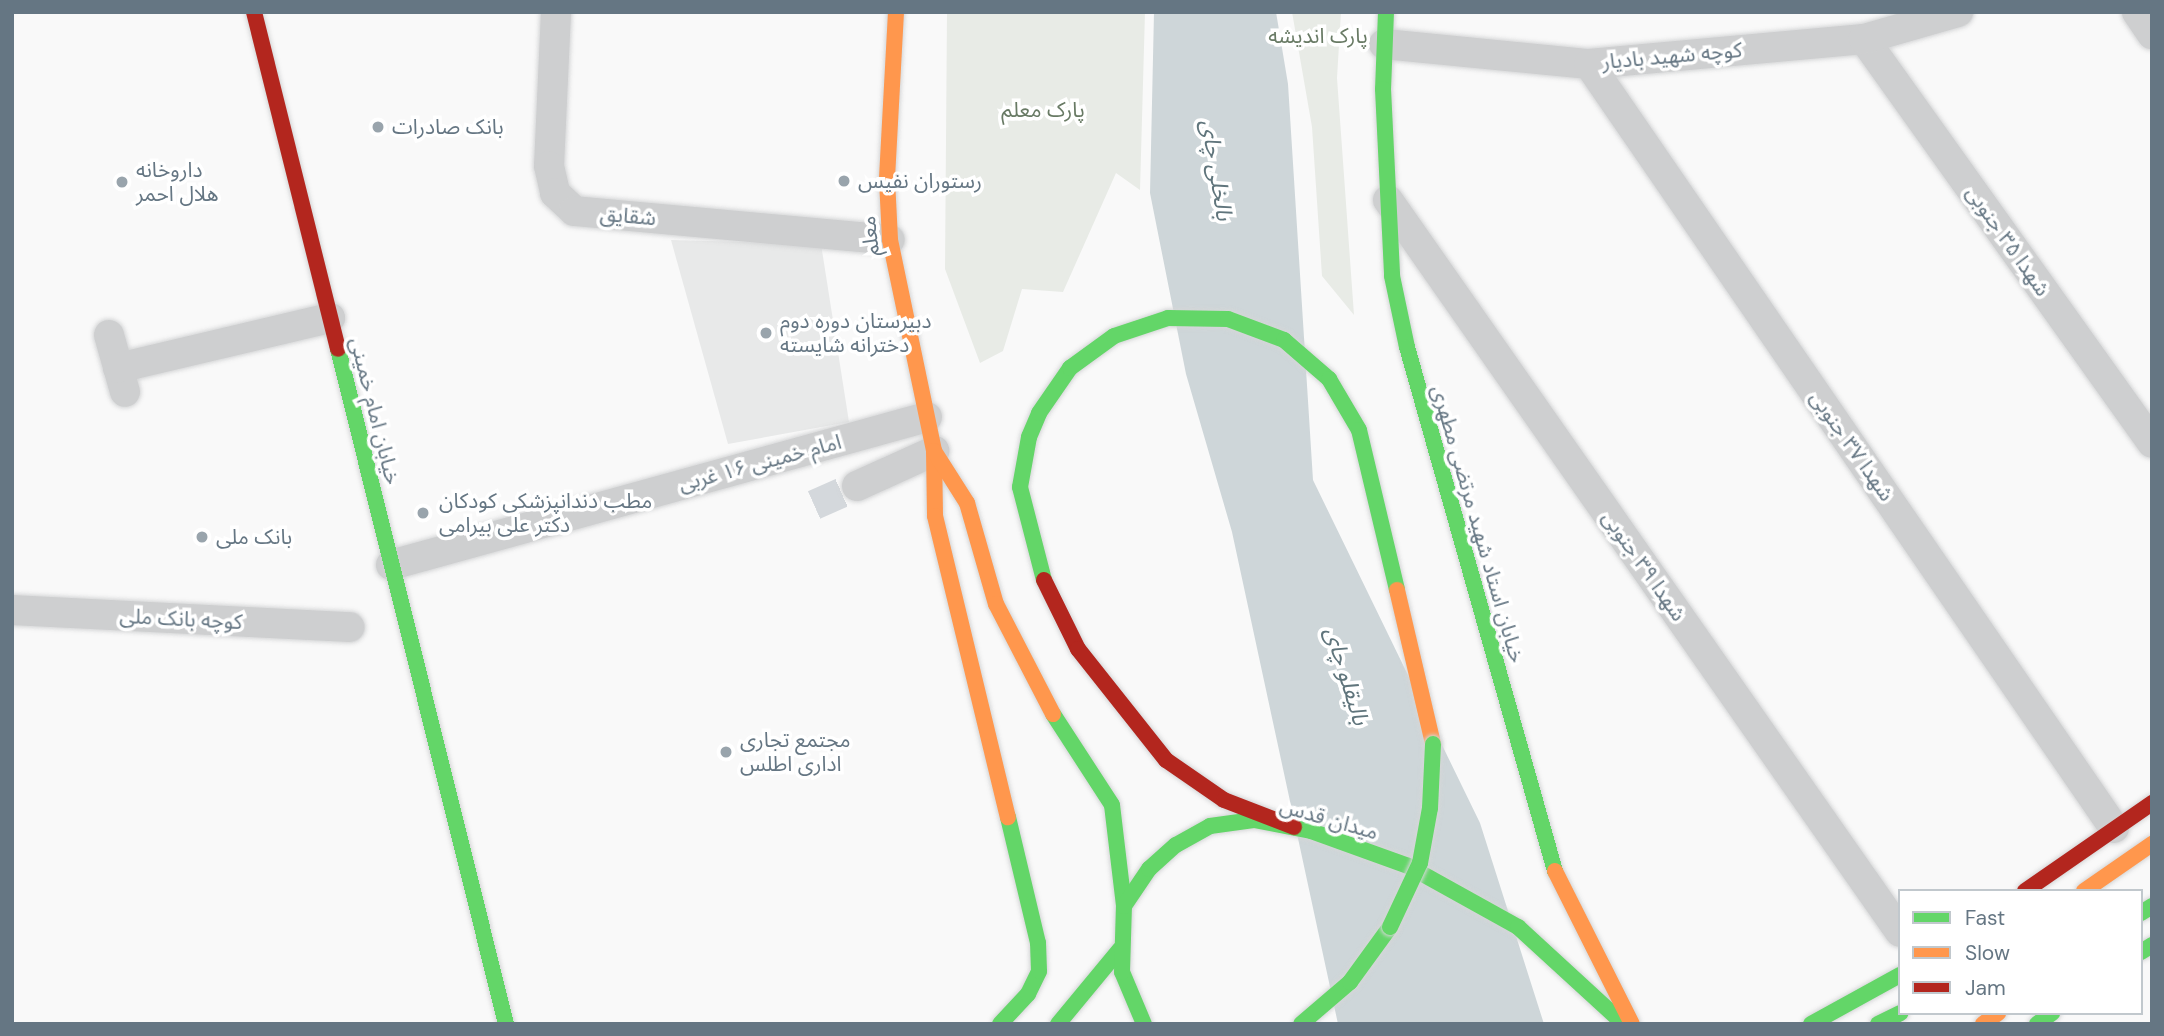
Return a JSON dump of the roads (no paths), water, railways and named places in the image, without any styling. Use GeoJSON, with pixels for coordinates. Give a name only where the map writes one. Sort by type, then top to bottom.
{"type":"FeatureCollection","features":[{"type":"Feature","properties":{"kind":"main road","name":"خیابان امام خمینی"},"geometry":{"type":"LineString","coordinates":[[254,12],[506,1024]]}},
{"type":"Feature","properties":{"kind":"main road","name":"معلم"},"geometry":{"type":"LineString","coordinates":[[896,12],[887,180],[890,240],[934,451]]}},
{"type":"Feature","properties":{"kind":"main road","name":"خیابان استاد شهید مرتضی مطهری"},"geometry":{"type":"LineString","coordinates":[[1386,12],[1384,44],[1392,276],[1407,347],[1560,887],[1632,1024]]}},
{"type":"Feature","properties":{"kind":"main road"},"geometry":{"type":"LineString","coordinates":[[1294,827],[1224,800],[1166,760],[1078,649],[1059,615],[1032,545],[1020,487],[1022,464],[1039,413],[1070,368],[1092,350],[1139,325],[1197,316],[1228,318],[1284,340],[1329,379],[1359,429],[1430,731],[1430,808],[1415,873],[1390,927],[1350,982],[1301,1024]]}},
{"type":"Feature","properties":{"kind":"main road"},"geometry":{"type":"LineString","coordinates":[[934,451],[967,503],[996,604],[1055,718],[1112,804],[1124,906]]}},
{"type":"Feature","properties":{"kind":"main road"},"geometry":{"type":"LineString","coordinates":[[934,451],[935,516],[1038,943],[1040,971],[1028,994],[1000,1024]]}},
{"type":"Feature","properties":{"kind":"main road"},"geometry":{"type":"LineString","coordinates":[[2028,889],[2152,803]]}},
{"type":"Feature","properties":{"kind":"main road","name":"میدان قدس"},"geometry":{"type":"LineString","coordinates":[[1144,1024],[1122,972],[1120,949],[1124,906],[1149,869],[1176,845],[1210,826],[1254,820],[1294,827],[1408,866],[1518,927],[1625,1024]]}},
{"type":"Feature","properties":{"kind":"main road"},"geometry":{"type":"LineString","coordinates":[[2087,889],[2152,844]]}},
{"type":"Feature","properties":{"kind":"main road"},"geometry":{"type":"LineString","coordinates":[[1058,1024],[1120,949]]}},
{"type":"Feature","properties":{"kind":"main road"},"geometry":{"type":"LineString","coordinates":[[1816,1022],[1898,976]]}},
{"type":"Feature","properties":{"kind":"main road"},"geometry":{"type":"LineString","coordinates":[[1878,1024],[1898,1014]]}},
{"type":"Feature","properties":{"kind":"street","name":"شقایق"},"geometry":{"type":"LineString","coordinates":[[555,12],[549,166],[555,193],[574,211],[890,240]]}},
{"type":"Feature","properties":{"kind":"street","name":"کوچه شهید بادیار"},"geometry":{"type":"LineString","coordinates":[[1384,44],[1589,64],[1864,39],[1958,12]]}},
{"type":"Feature","properties":{"kind":"street"},"geometry":{"type":"LineString","coordinates":[[2137,12],[2152,34]]}},
{"type":"Feature","properties":{"kind":"street","name":"شهدا ۳۵ جنوبی"},"geometry":{"type":"LineString","coordinates":[[1864,39],[2152,443]]}},
{"type":"Feature","properties":{"kind":"street","name":"شهدا ۳۷ جنوبی"},"geometry":{"type":"LineString","coordinates":[[1589,64],[2114,828]]}},
{"type":"Feature","properties":{"kind":"street","name":"شهدا ۳۹ جنوبی"},"geometry":{"type":"LineString","coordinates":[[1388,200],[1898,929]]}},
{"type":"Feature","properties":{"kind":"street"},"geometry":{"type":"LineString","coordinates":[[109,335],[121,380],[330,318]]}},
{"type":"Feature","properties":{"kind":"street","name":"امام خمینی ۱۶ غربی"},"geometry":{"type":"LineString","coordinates":[[391,565],[927,417]]}},
{"type":"Feature","properties":{"kind":"street"},"geometry":{"type":"LineString","coordinates":[[857,486],[934,451]]}},
{"type":"Feature","properties":{"kind":"street","name":"کوچه بانک ملی"},"geometry":{"type":"LineString","coordinates":[[12,610],[350,627]]}},
{"type":"Feature","properties":{"kind":"water"},"geometry":{"type":"Polygon","coordinates":[[[1154,12],[1276,12],[1288,84],[1313,480],[1480,823],[1544,1024],[1338,1024],[1232,532],[1186,374],[1150,193],[1154,12]]]}},
{"type":"Feature","properties":{"kind":"tunnel"},"geometry":{"type":"LineString","coordinates":[[814,505],[857,486]]}},
{"type":"Feature","properties":{"kind":"place","name":"بانک صادرات"},"geometry":{"type":"Point","coordinates":[378,127]}},
{"type":"Feature","properties":{"kind":"place","name":"رستوران نفیس"},"geometry":{"type":"Point","coordinates":[844,181]}},
{"type":"Feature","properties":{"kind":"place","name":"داروخانه هلال احمر"},"geometry":{"type":"Point","coordinates":[122,182]}},
{"type":"Feature","properties":{"kind":"place","name":"دبیرستان دوره دوم دخترانه شایسته"},"geometry":{"type":"Point","coordinates":[766,333]}},
{"type":"Feature","properties":{"kind":"place","name":"مطب دندانپزشکی کودکان دکتر علی بیرامی"},"geometry":{"type":"Point","coordinates":[423,513]}},
{"type":"Feature","properties":{"kind":"place","name":"بانک ملی"},"geometry":{"type":"Point","coordinates":[202,537]}},
{"type":"Feature","properties":{"kind":"place","name":"مجتمع تجاری اداری اطلس"},"geometry":{"type":"Point","coordinates":[726,752]}},
{"type":"Feature","properties":{"kind":"park label","name":"پارک اندیشه"},"geometry":{"type":"Point","coordinates":[1318,36]}},
{"type":"Feature","properties":{"kind":"park label","name":"پارک معلم"},"geometry":{"type":"Point","coordinates":[1043,110]}},
{"type":"Feature","properties":{"kind":"water label","name":"بالخلی چای"},"geometry":{"type":"Point","coordinates":[1217,170]}},
{"type":"Feature","properties":{"kind":"water label","name":"بالیقلو چای"},"geometry":{"type":"Point","coordinates":[1347,676]}}]}
